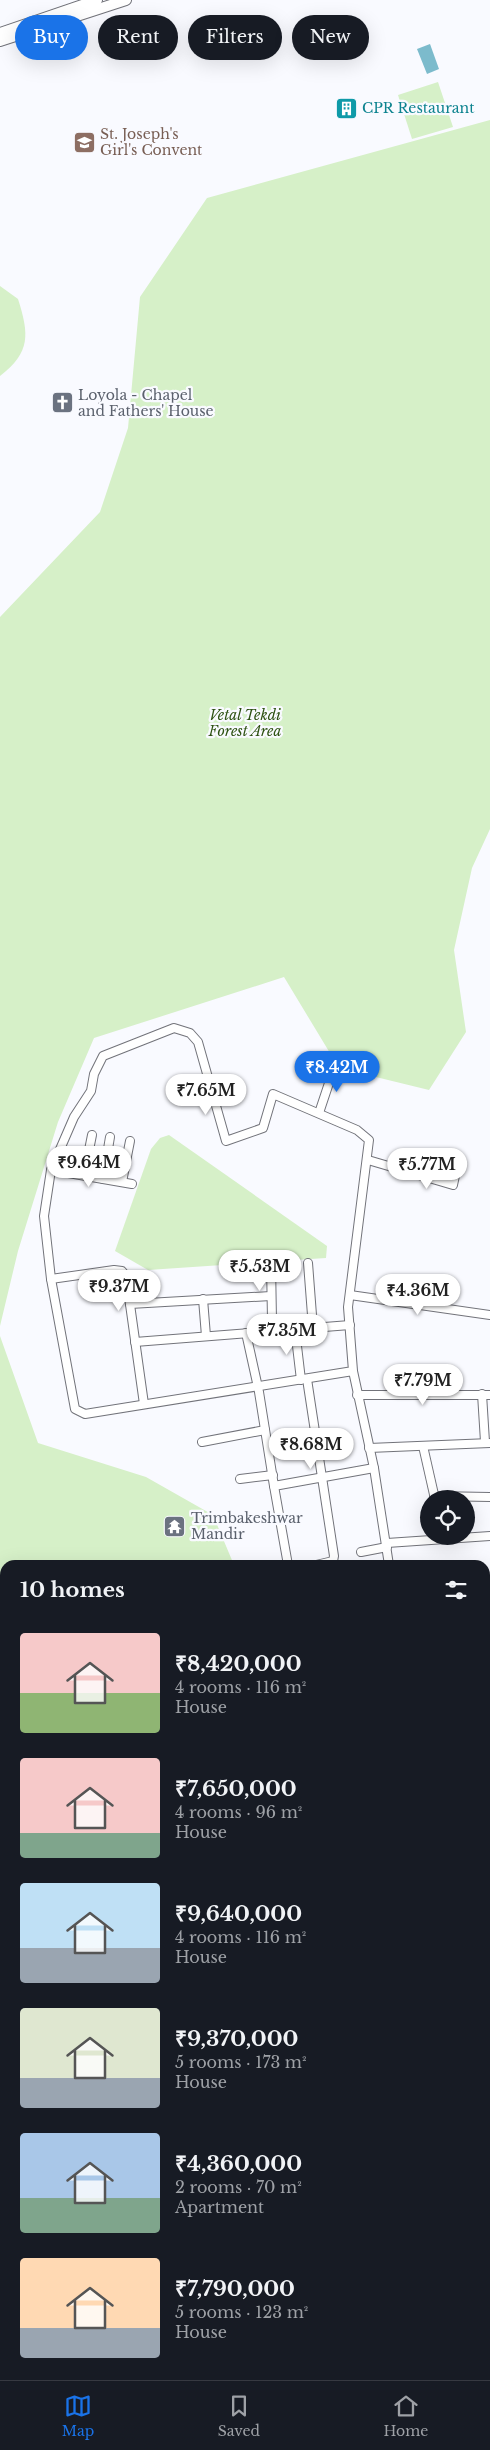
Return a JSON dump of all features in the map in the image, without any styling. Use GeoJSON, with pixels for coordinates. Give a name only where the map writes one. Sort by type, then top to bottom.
{"type":"FeatureCollection","features":[{"type":"Feature","properties":{"kind":"main road"},"geometry":{"type":"LineString","coordinates":[[0,33],[97,0]]}},
{"type":"Feature","properties":{"kind":"main road"},"geometry":{"type":"LineString","coordinates":[[0,41],[126,0]]}},
{"type":"Feature","properties":{"kind":"street"},"geometry":{"type":"LineString","coordinates":[[353,1371],[85,1414],[75,1409],[51,1279],[44,1216],[50,1170],[74,1117],[91,1091],[94,1074],[104,1056],[174,1028],[190,1033],[198,1042],[226,1141],[262,1128],[273,1094],[362,1132],[369,1140],[350,1295],[350,1325],[353,1371],[374,1468],[388,1560]]}},
{"type":"Feature","properties":{"kind":"street"},"geometry":{"type":"LineString","coordinates":[[319,1113],[335,1065]]}},
{"type":"Feature","properties":{"kind":"street"},"geometry":{"type":"LineString","coordinates":[[84,1176],[92,1135]]}},
{"type":"Feature","properties":{"kind":"street"},"geometry":{"type":"LineString","coordinates":[[102,1179],[110,1137]]}},
{"type":"Feature","properties":{"kind":"street"},"geometry":{"type":"LineString","coordinates":[[122,1182],[130,1141]]}},
{"type":"Feature","properties":{"kind":"street"},"geometry":{"type":"LineString","coordinates":[[368,1160],[453,1185],[458,1162]]}},
{"type":"Feature","properties":{"kind":"street"},"geometry":{"type":"LineString","coordinates":[[50,1170],[132,1184]]}},
{"type":"Feature","properties":{"kind":"street"},"geometry":{"type":"LineString","coordinates":[[308,1263],[313,1328]]}},
{"type":"Feature","properties":{"kind":"street"},"geometry":{"type":"LineString","coordinates":[[271,1264],[272,1320]]}},
{"type":"Feature","properties":{"kind":"street"},"geometry":{"type":"LineString","coordinates":[[51,1279],[114,1270],[122,1271],[129,1282],[130,1304],[144,1404]]}},
{"type":"Feature","properties":{"kind":"street"},"geometry":{"type":"LineString","coordinates":[[350,1295],[490,1316]]}},
{"type":"Feature","properties":{"kind":"street"},"geometry":{"type":"LineString","coordinates":[[130,1304],[271,1296]]}},
{"type":"Feature","properties":{"kind":"street"},"geometry":{"type":"LineString","coordinates":[[203,1299],[206,1336]]}},
{"type":"Feature","properties":{"kind":"street"},"geometry":{"type":"LineString","coordinates":[[135,1342],[350,1325]]}},
{"type":"Feature","properties":{"kind":"street"},"geometry":{"type":"LineString","coordinates":[[295,1329],[323,1477],[333,1560]]}},
{"type":"Feature","properties":{"kind":"street"},"geometry":{"type":"LineString","coordinates":[[246,1333],[258,1386],[287,1560]]}},
{"type":"Feature","properties":{"kind":"street"},"geometry":{"type":"LineString","coordinates":[[357,1395],[486,1394],[487,1443],[369,1448]]}},
{"type":"Feature","properties":{"kind":"street"},"geometry":{"type":"LineString","coordinates":[[202,1442],[265,1430]]}},
{"type":"Feature","properties":{"kind":"street"},"geometry":{"type":"LineString","coordinates":[[423,1446],[432,1490]]}},
{"type":"Feature","properties":{"kind":"street"},"geometry":{"type":"LineString","coordinates":[[274,1486],[374,1468]]}},
{"type":"Feature","properties":{"kind":"street"},"geometry":{"type":"LineString","coordinates":[[240,1479],[273,1475]]}},
{"type":"Feature","properties":{"kind":"street"},"geometry":{"type":"LineString","coordinates":[[475,1497],[490,1497]]}},
{"type":"Feature","properties":{"kind":"street"},"geometry":{"type":"LineString","coordinates":[[475,1536],[490,1536]]}},
{"type":"Feature","properties":{"kind":"street"},"geometry":{"type":"LineString","coordinates":[[361,1552],[387,1545],[420,1540]]}},
{"type":"Feature","properties":{"kind":"green space"},"geometry":{"type":"Polygon","coordinates":[[[438,82],[453,127],[412,139],[398,95],[438,82]]]}},
{"type":"Feature","properties":{"kind":"green space","name":"Vetal Tekdi Forest Area"},"geometry":{"type":"Polygon","coordinates":[[[490,120],[490,829],[472,868],[454,950],[466,1032],[429,1090],[339,1068],[284,977],[94,1038],[58,1122],[18,1251],[0,1326],[0,617],[100,512],[128,428],[140,297],[207,198],[490,120]]]}},
{"type":"Feature","properties":{"kind":"green space"},"geometry":{"type":"Polygon","coordinates":[[[0,286],[18,299],[24,322],[25,342],[17,359],[0,376],[0,286]]]}},
{"type":"Feature","properties":{"kind":"green space"},"geometry":{"type":"Polygon","coordinates":[[[169,1135],[327,1246],[326,1258],[148,1270],[115,1251],[151,1149],[160,1138],[169,1135]]]}},
{"type":"Feature","properties":{"kind":"green space"},"geometry":{"type":"Polygon","coordinates":[[[0,1336],[38,1443],[146,1477],[213,1515],[232,1560],[0,1560],[0,1336]]]}},
{"type":"Feature","properties":{"kind":"water"},"geometry":{"type":"Polygon","coordinates":[[[430,44],[439,69],[427,74],[417,49],[430,44]]]}},
{"type":"Feature","properties":{"kind":"place","name":"CPR Restaurant"},"geometry":{"type":"Point","coordinates":[346,108]}},
{"type":"Feature","properties":{"kind":"place","name":"St. Joseph's Girl's Convent"},"geometry":{"type":"Point","coordinates":[84,142]}},
{"type":"Feature","properties":{"kind":"place","name":"Loyola - Chapel and Fathers' House"},"geometry":{"type":"Point","coordinates":[62,403]}},
{"type":"Feature","properties":{"kind":"place","name":"Trimbakeshwar Mandir"},"geometry":{"type":"Point","coordinates":[175,1526]}}]}
